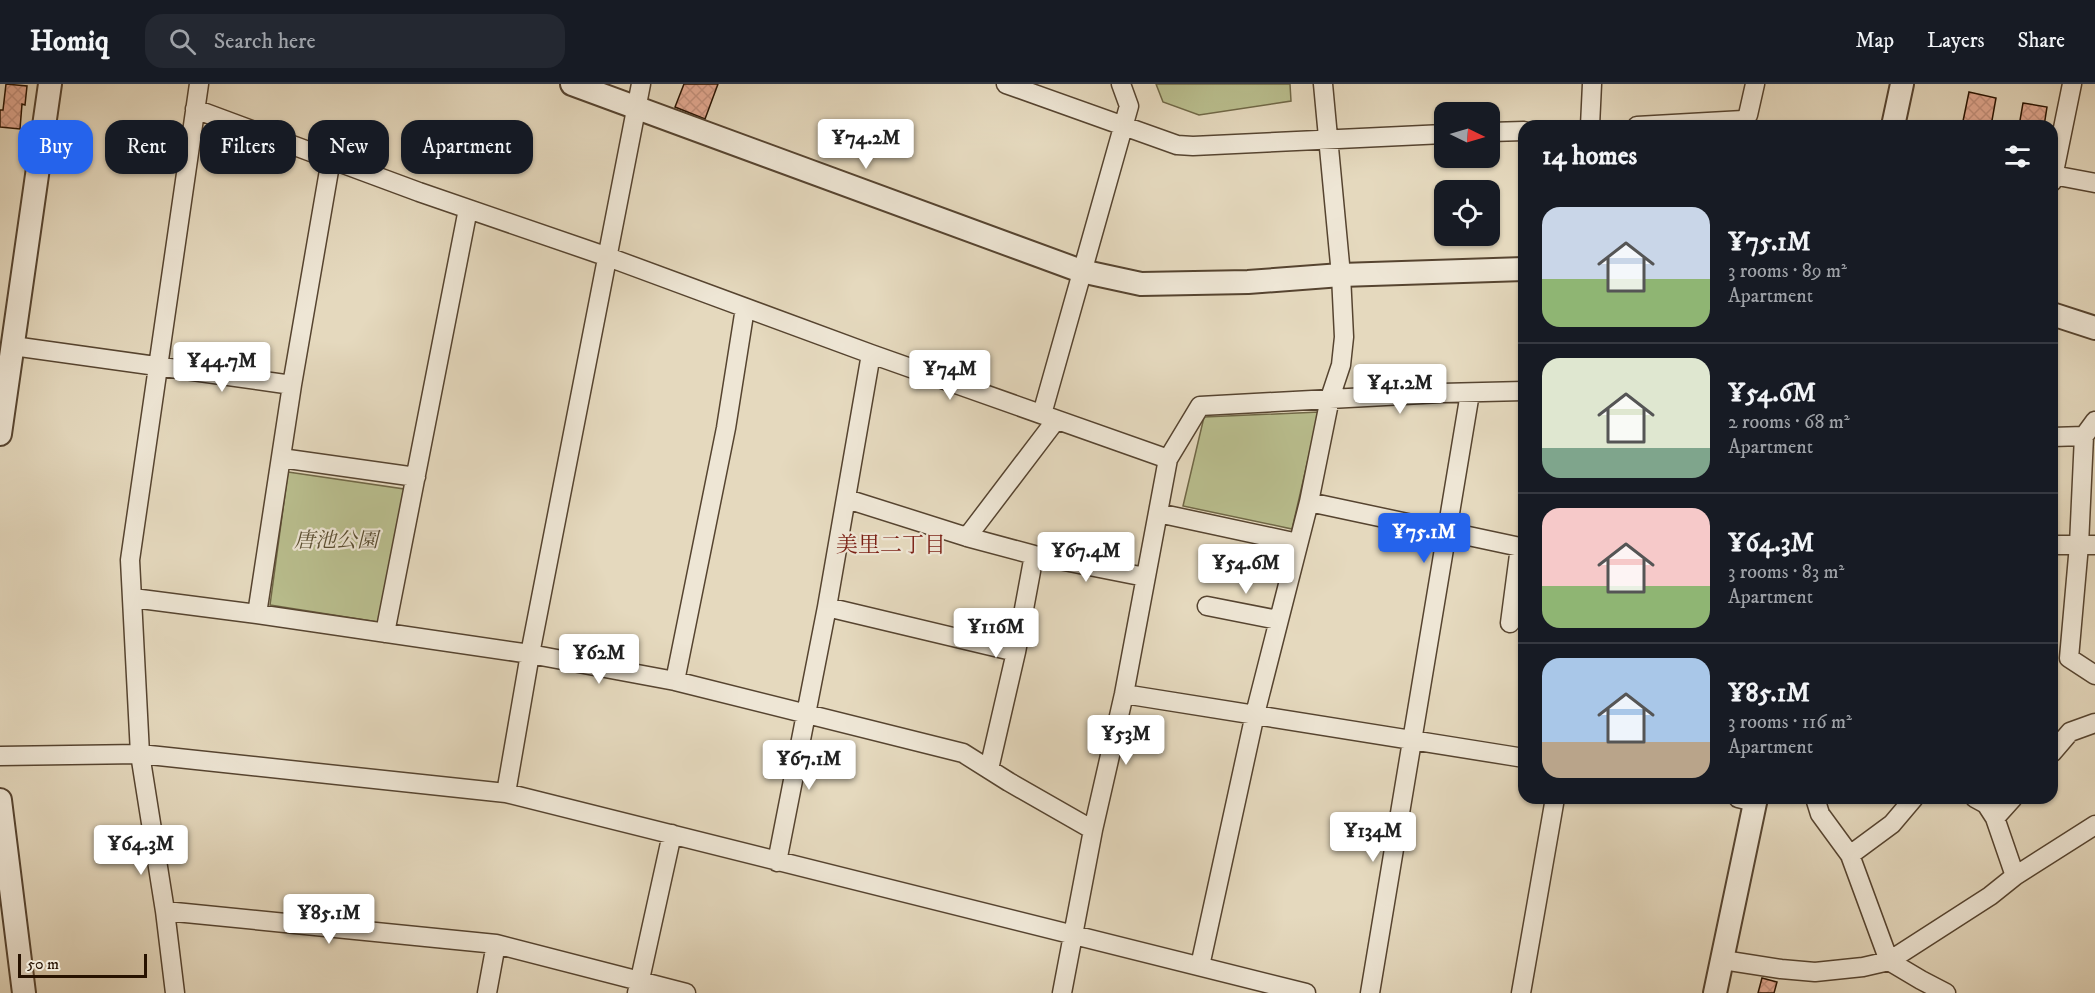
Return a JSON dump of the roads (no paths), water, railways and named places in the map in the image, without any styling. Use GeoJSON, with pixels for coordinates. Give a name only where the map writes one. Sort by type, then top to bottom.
{"type":"FeatureCollection","features":[{"type":"Feature","properties":{"kind":"street"},"geometry":{"type":"LineString","coordinates":[[0,434],[50,84]]}},
{"type":"Feature","properties":{"kind":"street"},"geometry":{"type":"LineString","coordinates":[[175,993],[165,911],[140,754],[130,560],[199,84]]}},
{"type":"Feature","properties":{"kind":"street"},"geometry":{"type":"LineString","coordinates":[[572,84],[1081,271],[1141,284],[1248,282],[1341,275],[1518,268]]}},
{"type":"Feature","properties":{"kind":"street"},"geometry":{"type":"LineString","coordinates":[[506,793],[530,654],[641,84]]}},
{"type":"Feature","properties":{"kind":"street"},"geometry":{"type":"LineString","coordinates":[[1006,84],[1177,145],[1434,134]]}},
{"type":"Feature","properties":{"kind":"street"},"geometry":{"type":"LineString","coordinates":[[967,537],[1049,417],[1081,271],[1129,105],[1121,84]]}},
{"type":"Feature","properties":{"kind":"street"},"geometry":{"type":"LineString","coordinates":[[1200,966],[1255,714],[1309,502],[1330,398],[1341,365],[1344,337],[1341,275],[1323,84]]}},
{"type":"Feature","properties":{"kind":"street"},"geometry":{"type":"LineString","coordinates":[[1590,120],[1592,84]]}},
{"type":"Feature","properties":{"kind":"street"},"geometry":{"type":"LineString","coordinates":[[1743,120],[1748,115],[1755,84]]}},
{"type":"Feature","properties":{"kind":"street"},"geometry":{"type":"LineString","coordinates":[[1894,120],[1902,84]]}},
{"type":"Feature","properties":{"kind":"street"},"geometry":{"type":"LineString","coordinates":[[2058,154],[2072,84]]}},
{"type":"Feature","properties":{"kind":"street"},"geometry":{"type":"LineString","coordinates":[[195,109],[308,151]]}},
{"type":"Feature","properties":{"kind":"street"},"geometry":{"type":"LineString","coordinates":[[1500,132],[1518,131]]}},
{"type":"Feature","properties":{"kind":"street"},"geometry":{"type":"LineString","coordinates":[[257,614],[280,458],[328,174]]}},
{"type":"Feature","properties":{"kind":"street"},"geometry":{"type":"LineString","coordinates":[[372,174],[608,256],[871,354],[1168,459]]}},
{"type":"Feature","properties":{"kind":"street"},"geometry":{"type":"LineString","coordinates":[[2058,179],[2095,183]]}},
{"type":"Feature","properties":{"kind":"street"},"geometry":{"type":"LineString","coordinates":[[385,633],[468,209]]}},
{"type":"Feature","properties":{"kind":"street"},"geometry":{"type":"LineString","coordinates":[[675,681],[726,428],[745,308]]}},
{"type":"Feature","properties":{"kind":"street"},"geometry":{"type":"LineString","coordinates":[[2058,316],[2095,328]]}},
{"type":"Feature","properties":{"kind":"street"},"geometry":{"type":"LineString","coordinates":[[13,346],[292,385]]}},
{"type":"Feature","properties":{"kind":"street"},"geometry":{"type":"LineString","coordinates":[[777,862],[847,499],[871,354]]}},
{"type":"Feature","properties":{"kind":"street"},"geometry":{"type":"LineString","coordinates":[[1062,993],[1093,830],[1124,694],[1168,459],[1200,406],[1330,398],[1518,391]]}},
{"type":"Feature","properties":{"kind":"street"},"geometry":{"type":"LineString","coordinates":[[1370,993],[1470,393]]}},
{"type":"Feature","properties":{"kind":"street"},"geometry":{"type":"LineString","coordinates":[[2058,436],[2090,429],[2087,545],[2069,658],[2095,675]]}},
{"type":"Feature","properties":{"kind":"street"},"geometry":{"type":"LineString","coordinates":[[280,458],[416,477]]}},
{"type":"Feature","properties":{"kind":"street"},"geometry":{"type":"LineString","coordinates":[[847,499],[967,537],[1034,555],[1145,577]]}},
{"type":"Feature","properties":{"kind":"street"},"geometry":{"type":"LineString","coordinates":[[1309,502],[1518,547]]}},
{"type":"Feature","properties":{"kind":"street"},"geometry":{"type":"LineString","coordinates":[[1158,513],[1298,543]]}},
{"type":"Feature","properties":{"kind":"street"},"geometry":{"type":"LineString","coordinates":[[2058,545],[2087,545]]}},
{"type":"Feature","properties":{"kind":"street"},"geometry":{"type":"LineString","coordinates":[[988,770],[1016,652],[1034,555]]}},
{"type":"Feature","properties":{"kind":"street"},"geometry":{"type":"LineString","coordinates":[[1510,623],[1518,562]]}},
{"type":"Feature","properties":{"kind":"street"},"geometry":{"type":"LineString","coordinates":[[133,598],[530,654],[675,681],[963,753],[988,770],[1093,830]]}},
{"type":"Feature","properties":{"kind":"street"},"geometry":{"type":"LineString","coordinates":[[1207,606],[1278,620]]}},
{"type":"Feature","properties":{"kind":"street"},"geometry":{"type":"LineString","coordinates":[[827,607],[1016,652]]}},
{"type":"Feature","properties":{"kind":"street"},"geometry":{"type":"LineString","coordinates":[[1124,694],[1518,757]]}},
{"type":"Feature","properties":{"kind":"street"},"geometry":{"type":"LineString","coordinates":[[2058,746],[2070,732],[2095,723]]}},
{"type":"Feature","properties":{"kind":"street"},"geometry":{"type":"LineString","coordinates":[[0,756],[140,754],[506,793],[1306,993]]}},
{"type":"Feature","properties":{"kind":"street"},"geometry":{"type":"LineString","coordinates":[[0,800],[4,876],[24,993]]}},
{"type":"Feature","properties":{"kind":"street"},"geometry":{"type":"LineString","coordinates":[[1521,993],[1554,804]]}},
{"type":"Feature","properties":{"kind":"street"},"geometry":{"type":"LineString","coordinates":[[1714,993],[1723,960],[1749,804]]}},
{"type":"Feature","properties":{"kind":"street"},"geometry":{"type":"LineString","coordinates":[[1817,804],[1820,814],[1850,855],[1889,961],[1946,993]]}},
{"type":"Feature","properties":{"kind":"street"},"geometry":{"type":"LineString","coordinates":[[1850,855],[1892,824],[1909,804]]}},
{"type":"Feature","properties":{"kind":"street"},"geometry":{"type":"LineString","coordinates":[[1986,804],[1995,818],[2015,876]]}},
{"type":"Feature","properties":{"kind":"street"},"geometry":{"type":"LineString","coordinates":[[1995,818],[2008,804]]}},
{"type":"Feature","properties":{"kind":"street"},"geometry":{"type":"LineString","coordinates":[[1723,960],[1815,972],[1863,967],[1889,961],[2095,825]]}},
{"type":"Feature","properties":{"kind":"street"},"geometry":{"type":"LineString","coordinates":[[638,987],[672,834]]}},
{"type":"Feature","properties":{"kind":"street"},"geometry":{"type":"LineString","coordinates":[[165,911],[496,944],[638,987],[686,993]]}},
{"type":"Feature","properties":{"kind":"street"},"geometry":{"type":"LineString","coordinates":[[487,993],[496,944]]}},
{"type":"Feature","properties":{"kind":"district","name":"美里二丁目"},"geometry":{"type":"Point","coordinates":[891,545]}},
{"type":"Feature","properties":{"kind":"park label","name":"唐池公園"},"geometry":{"type":"Point","coordinates":[336,541]}}]}
